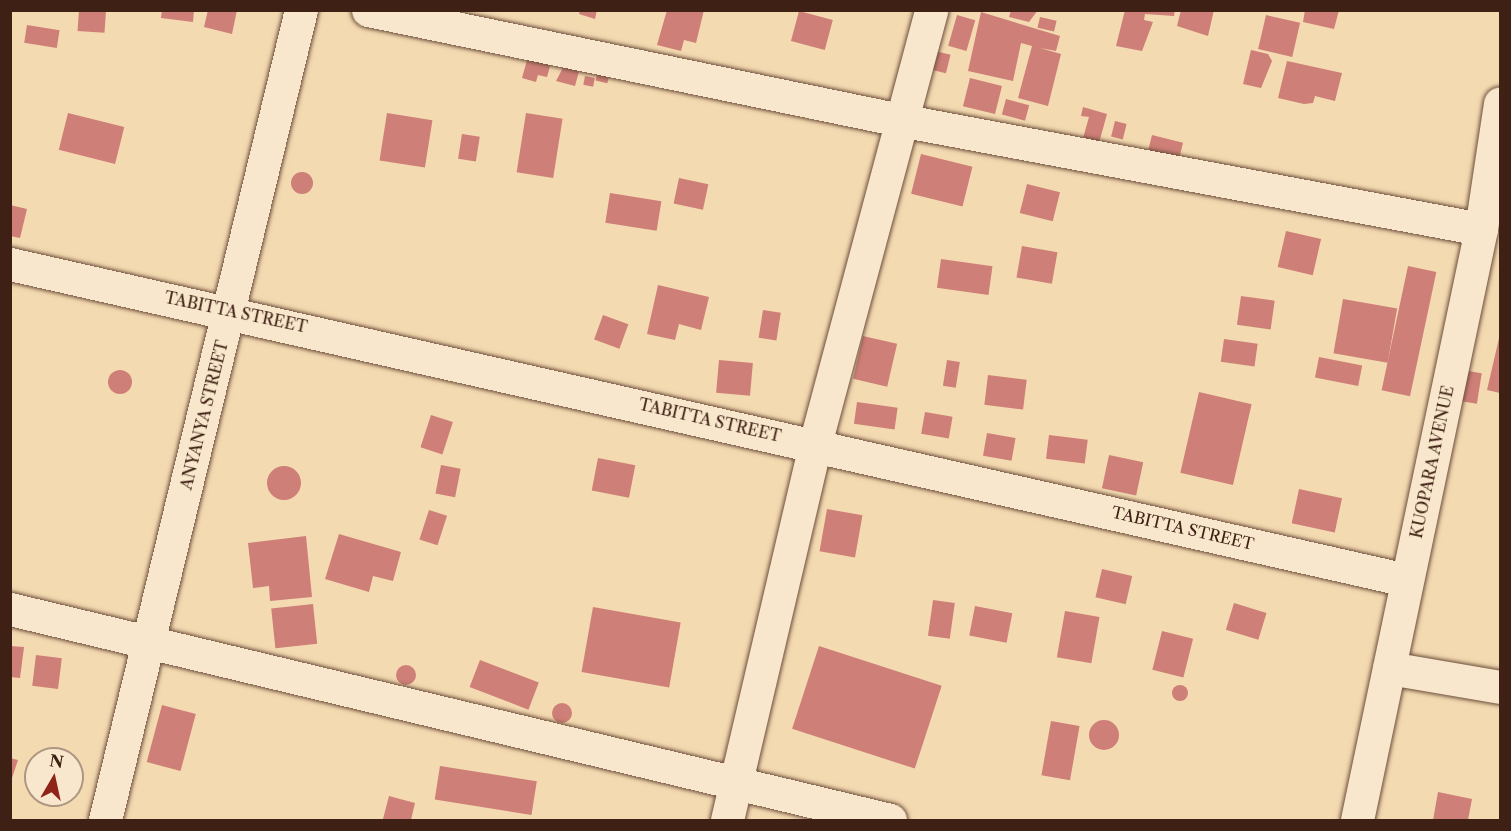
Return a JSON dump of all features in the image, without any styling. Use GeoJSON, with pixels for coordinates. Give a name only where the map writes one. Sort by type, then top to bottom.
{"type":"FeatureCollection","features":[{"type":"Feature","properties":{"kind":"street","name":"ANYANYA STREET"},"geometry":{"type":"LineString","coordinates":[[105,820],[301,10]]}},
{"type":"Feature","properties":{"kind":"street"},"geometry":{"type":"LineString","coordinates":[[368,10],[905,121],[1481,230]]}},
{"type":"Feature","properties":{"kind":"street"},"geometry":{"type":"LineString","coordinates":[[727,820],[815,444],[905,121],[931,10]]}},
{"type":"Feature","properties":{"kind":"street","name":"KUOPARA AVENUE"},"geometry":{"type":"LineString","coordinates":[[1357,820],[1496,164],[1500,103]]}},
{"type":"Feature","properties":{"kind":"street","name":"TABITTA STREET"},"geometry":{"type":"LineString","coordinates":[[10,264],[230,310],[1407,580]]}},
{"type":"Feature","properties":{"kind":"street"},"geometry":{"type":"LineString","coordinates":[[10,609],[890,820]]}},
{"type":"Feature","properties":{"kind":"street"},"geometry":{"type":"LineString","coordinates":[[1389,668],[1500,687]]}},
{"type":"Feature","properties":{"kind":"building"},"geometry":{"type":"Polygon","coordinates":[[[79,10],[106,12],[104,33],[78,31],[79,10]]]}},
{"type":"Feature","properties":{"kind":"building"},"geometry":{"type":"Polygon","coordinates":[[[162,10],[194,10],[193,22],[161,18],[162,10]]]}},
{"type":"Feature","properties":{"kind":"building"},"geometry":{"type":"Polygon","coordinates":[[[208,10],[237,10],[232,34],[204,27],[208,10]]]}},
{"type":"Feature","properties":{"kind":"building"},"geometry":{"type":"Polygon","coordinates":[[[580,10],[597,10],[595,19],[579,14],[580,10]]]}},
{"type":"Feature","properties":{"kind":"building"},"geometry":{"type":"Polygon","coordinates":[[[667,10],[704,10],[696,43],[684,40],[681,51],[657,45],[667,10]]]}},
{"type":"Feature","properties":{"kind":"building"},"geometry":{"type":"Polygon","coordinates":[[[1011,10],[1038,10],[1029,22],[1009,17],[1011,10]]]}},
{"type":"Feature","properties":{"kind":"building"},"geometry":{"type":"Polygon","coordinates":[[[1125,10],[1175,10],[1174,16],[1145,14],[1144,20],[1153,22],[1142,51],[1116,46],[1125,10]]]}},
{"type":"Feature","properties":{"kind":"building"},"geometry":{"type":"Polygon","coordinates":[[[1181,10],[1214,10],[1208,36],[1177,26],[1181,10]]]}},
{"type":"Feature","properties":{"kind":"building"},"geometry":{"type":"Polygon","coordinates":[[[1305,10],[1339,10],[1334,29],[1303,22],[1305,10]]]}},
{"type":"Feature","properties":{"kind":"building"},"geometry":{"type":"Polygon","coordinates":[[[799,11],[833,20],[825,50],[791,41],[799,11]]]}},
{"type":"Feature","properties":{"kind":"building"},"geometry":{"type":"Polygon","coordinates":[[[981,12],[1060,36],[1056,51],[1040,48],[1061,54],[1048,106],[1018,98],[1032,46],[1021,43],[1013,81],[968,71],[981,12]]]}},
{"type":"Feature","properties":{"kind":"building"},"geometry":{"type":"Polygon","coordinates":[[[957,15],[975,20],[966,51],[948,46],[957,15]]]}},
{"type":"Feature","properties":{"kind":"building"},"geometry":{"type":"Polygon","coordinates":[[[1266,15],[1300,23],[1292,57],[1258,49],[1266,15]]]}},
{"type":"Feature","properties":{"kind":"building"},"geometry":{"type":"Polygon","coordinates":[[[1040,17],[1057,21],[1054,32],[1038,28],[1040,17]]]}},
{"type":"Feature","properties":{"kind":"building"},"geometry":{"type":"Polygon","coordinates":[[[27,25],[60,30],[57,48],[24,43],[27,25]]]}},
{"type":"Feature","properties":{"kind":"building"},"geometry":{"type":"Polygon","coordinates":[[[1251,50],[1268,54],[1272,61],[1261,88],[1243,84],[1251,50]]]}},
{"type":"Feature","properties":{"kind":"building"},"geometry":{"type":"Polygon","coordinates":[[[935,51],[951,55],[946,73],[930,69],[935,51]]]}},
{"type":"Feature","properties":{"kind":"building"},"geometry":{"type":"Polygon","coordinates":[[[529,53],[552,59],[547,77],[538,75],[536,82],[522,78],[529,53]]]}},
{"type":"Feature","properties":{"kind":"building"},"geometry":{"type":"Polygon","coordinates":[[[567,60],[581,64],[575,86],[556,81],[567,60]]]}},
{"type":"Feature","properties":{"kind":"building"},"geometry":{"type":"Polygon","coordinates":[[[1287,61],[1342,73],[1335,101],[1315,96],[1313,103],[1304,104],[1278,98],[1287,61]]]}},
{"type":"Feature","properties":{"kind":"building"},"geometry":{"type":"Polygon","coordinates":[[[600,63],[612,66],[607,83],[596,80],[600,63]]]}},
{"type":"Feature","properties":{"kind":"building"},"geometry":{"type":"Polygon","coordinates":[[[585,76],[595,78],[593,87],[583,85],[585,76]]]}},
{"type":"Feature","properties":{"kind":"building"},"geometry":{"type":"Polygon","coordinates":[[[970,78],[1002,86],[995,114],[963,106],[970,78]]]}},
{"type":"Feature","properties":{"kind":"building"},"geometry":{"type":"Polygon","coordinates":[[[1006,99],[1029,105],[1025,121],[1002,114],[1006,99]]]}},
{"type":"Feature","properties":{"kind":"building"},"geometry":{"type":"Polygon","coordinates":[[[1083,107],[1107,114],[1099,143],[1083,138],[1089,117],[1081,116],[1083,107]]]}},
{"type":"Feature","properties":{"kind":"building"},"geometry":{"type":"Polygon","coordinates":[[[68,113],[124,127],[115,164],[59,150],[68,113]]]}},
{"type":"Feature","properties":{"kind":"building"},"geometry":{"type":"Polygon","coordinates":[[[387,113],[432,120],[425,168],[379,160],[387,113]]]}},
{"type":"Feature","properties":{"kind":"building"},"geometry":{"type":"Polygon","coordinates":[[[526,113],[563,119],[553,178],[517,172],[526,113]]]}},
{"type":"Feature","properties":{"kind":"building"},"geometry":{"type":"Polygon","coordinates":[[[1115,121],[1127,124],[1123,139],[1111,137],[1115,121]]]}},
{"type":"Feature","properties":{"kind":"building"},"geometry":{"type":"Polygon","coordinates":[[[462,134],[480,137],[476,162],[458,159],[462,134]]]}},
{"type":"Feature","properties":{"kind":"building"},"geometry":{"type":"Polygon","coordinates":[[[1152,135],[1183,143],[1178,161],[1147,153],[1152,135]]]}},
{"type":"Feature","properties":{"kind":"building"},"geometry":{"type":"Polygon","coordinates":[[[921,154],[972,167],[963,207],[911,194],[921,154]]]}},
{"type":"Feature","properties":{"kind":"building"},"geometry":{"type":"Polygon","coordinates":[[[298,172],[306,172],[313,179],[313,187],[306,194],[298,194],[291,187],[291,179],[298,172]]]}},
{"type":"Feature","properties":{"kind":"building"},"geometry":{"type":"Polygon","coordinates":[[[679,178],[708,184],[703,210],[674,203],[679,178]]]}},
{"type":"Feature","properties":{"kind":"building"},"geometry":{"type":"Polygon","coordinates":[[[1027,184],[1060,192],[1053,221],[1020,213],[1027,184]]]}},
{"type":"Feature","properties":{"kind":"building"},"geometry":{"type":"Polygon","coordinates":[[[610,193],[661,201],[657,231],[605,223],[610,193]]]}},
{"type":"Feature","properties":{"kind":"building"},"geometry":{"type":"Polygon","coordinates":[[[10,205],[27,209],[20,238],[10,236],[10,205]]]}},
{"type":"Feature","properties":{"kind":"building"},"geometry":{"type":"Polygon","coordinates":[[[1286,231],[1321,239],[1313,275],[1278,267],[1286,231]]]}},
{"type":"Feature","properties":{"kind":"building"},"geometry":{"type":"Polygon","coordinates":[[[1022,246],[1057,252],[1052,284],[1016,278],[1022,246]]]}},
{"type":"Feature","properties":{"kind":"building"},"geometry":{"type":"Polygon","coordinates":[[[941,259],[992,266],[988,295],[937,288],[941,259]]]}},
{"type":"Feature","properties":{"kind":"building"},"geometry":{"type":"Polygon","coordinates":[[[1408,266],[1436,272],[1410,396],[1382,390],[1408,266]]]}},
{"type":"Feature","properties":{"kind":"building"},"geometry":{"type":"Polygon","coordinates":[[[658,285],[709,297],[701,330],[679,324],[675,340],[647,334],[658,285]]]}},
{"type":"Feature","properties":{"kind":"building"},"geometry":{"type":"Polygon","coordinates":[[[1241,296],[1275,301],[1271,329],[1237,325],[1241,296]]]}},
{"type":"Feature","properties":{"kind":"building"},"geometry":{"type":"Polygon","coordinates":[[[1343,299],[1397,309],[1388,363],[1333,353],[1343,299]]]}},
{"type":"Feature","properties":{"kind":"building"},"geometry":{"type":"Polygon","coordinates":[[[763,310],[781,313],[776,340],[759,338],[763,310]]]}},
{"type":"Feature","properties":{"kind":"building"},"geometry":{"type":"Polygon","coordinates":[[[603,315],[628,324],[619,349],[594,339],[603,315]]]}},
{"type":"Feature","properties":{"kind":"building"},"geometry":{"type":"Polygon","coordinates":[[[1500,334],[1500,393],[1487,390],[1500,334]]]}},
{"type":"Feature","properties":{"kind":"building"},"geometry":{"type":"Polygon","coordinates":[[[863,336],[897,344],[887,387],[853,379],[863,336]]]}},
{"type":"Feature","properties":{"kind":"building"},"geometry":{"type":"Polygon","coordinates":[[[1224,339],[1258,344],[1254,367],[1221,362],[1224,339]]]}},
{"type":"Feature","properties":{"kind":"building"},"geometry":{"type":"Polygon","coordinates":[[[1319,357],[1362,365],[1358,386],[1315,378],[1319,357]]]}},
{"type":"Feature","properties":{"kind":"building"},"geometry":{"type":"Polygon","coordinates":[[[719,360],[753,363],[750,396],[716,393],[719,360]]]}},
{"type":"Feature","properties":{"kind":"building"},"geometry":{"type":"Polygon","coordinates":[[[947,360],[960,362],[956,388],[943,386],[947,360]]]}},
{"type":"Feature","properties":{"kind":"building"},"geometry":{"type":"Polygon","coordinates":[[[120,370],[128,374],[132,382],[128,390],[120,394],[112,390],[108,382],[112,374],[120,370]]]}},
{"type":"Feature","properties":{"kind":"building"},"geometry":{"type":"Polygon","coordinates":[[[1462,370],[1482,373],[1477,404],[1457,401],[1462,370]]]}},
{"type":"Feature","properties":{"kind":"building"},"geometry":{"type":"Polygon","coordinates":[[[988,375],[1027,380],[1023,410],[984,405],[988,375]]]}},
{"type":"Feature","properties":{"kind":"building"},"geometry":{"type":"Polygon","coordinates":[[[1199,392],[1252,404],[1233,485],[1180,473],[1199,392]]]}},
{"type":"Feature","properties":{"kind":"building"},"geometry":{"type":"Polygon","coordinates":[[[857,402],[898,408],[895,429],[854,424],[857,402]]]}},
{"type":"Feature","properties":{"kind":"building"},"geometry":{"type":"Polygon","coordinates":[[[925,412],[953,417],[949,439],[921,434],[925,412]]]}},
{"type":"Feature","properties":{"kind":"building"},"geometry":{"type":"Polygon","coordinates":[[[431,415],[453,422],[442,454],[420,447],[431,415]]]}},
{"type":"Feature","properties":{"kind":"building"},"geometry":{"type":"Polygon","coordinates":[[[987,433],[1016,438],[1012,461],[983,456],[987,433]]]}},
{"type":"Feature","properties":{"kind":"building"},"geometry":{"type":"Polygon","coordinates":[[[1049,435],[1088,440],[1085,464],[1046,459],[1049,435]]]}},
{"type":"Feature","properties":{"kind":"building"},"geometry":{"type":"Polygon","coordinates":[[[1109,455],[1143,462],[1136,496],[1102,488],[1109,455]]]}},
{"type":"Feature","properties":{"kind":"building"},"geometry":{"type":"Polygon","coordinates":[[[598,458],[635,465],[629,498],[592,490],[598,458]]]}},
{"type":"Feature","properties":{"kind":"building"},"geometry":{"type":"Polygon","coordinates":[[[441,465],[461,469],[455,497],[435,493],[441,465]]]}},
{"type":"Feature","properties":{"kind":"building"},"geometry":{"type":"Polygon","coordinates":[[[284,466],[296,471],[301,483],[296,495],[284,500],[272,495],[267,483],[272,471],[284,466]]]}},
{"type":"Feature","properties":{"kind":"building"},"geometry":{"type":"Polygon","coordinates":[[[1299,489],[1342,498],[1335,532],[1292,523],[1299,489]]]}},
{"type":"Feature","properties":{"kind":"building"},"geometry":{"type":"Polygon","coordinates":[[[827,509],[862,515],[855,558],[820,551],[827,509]]]}},
{"type":"Feature","properties":{"kind":"building"},"geometry":{"type":"Polygon","coordinates":[[[429,510],[447,516],[437,545],[419,539],[429,510]]]}},
{"type":"Feature","properties":{"kind":"building"},"geometry":{"type":"Polygon","coordinates":[[[339,534],[401,552],[393,581],[373,576],[369,592],[325,579],[339,534]]]}},
{"type":"Feature","properties":{"kind":"building"},"geometry":{"type":"Polygon","coordinates":[[[306,536],[312,597],[270,601],[269,586],[253,588],[248,543],[306,536]]]}},
{"type":"Feature","properties":{"kind":"building"},"geometry":{"type":"Polygon","coordinates":[[[1102,569],[1132,576],[1126,604],[1095,597],[1102,569]]]}},
{"type":"Feature","properties":{"kind":"building"},"geometry":{"type":"Polygon","coordinates":[[[933,600],[955,603],[950,639],[928,636],[933,600]]]}},
{"type":"Feature","properties":{"kind":"building"},"geometry":{"type":"Polygon","coordinates":[[[1234,603],[1267,613],[1258,640],[1226,630],[1234,603]]]}},
{"type":"Feature","properties":{"kind":"building"},"geometry":{"type":"Polygon","coordinates":[[[313,604],[317,644],[275,648],[271,608],[313,604]]]}},
{"type":"Feature","properties":{"kind":"building"},"geometry":{"type":"Polygon","coordinates":[[[975,606],[1012,613],[1007,643],[969,635],[975,606]]]}},
{"type":"Feature","properties":{"kind":"building"},"geometry":{"type":"Polygon","coordinates":[[[593,607],[681,622],[669,687],[582,672],[593,607]]]}},
{"type":"Feature","properties":{"kind":"building"},"geometry":{"type":"Polygon","coordinates":[[[1065,611],[1099,617],[1091,663],[1057,657],[1065,611]]]}},
{"type":"Feature","properties":{"kind":"building"},"geometry":{"type":"Polygon","coordinates":[[[1162,631],[1193,639],[1183,678],[1152,670],[1162,631]]]}},
{"type":"Feature","properties":{"kind":"building"},"geometry":{"type":"Polygon","coordinates":[[[10,646],[24,647],[20,678],[10,677],[10,646]]]}},
{"type":"Feature","properties":{"kind":"building"},"geometry":{"type":"Polygon","coordinates":[[[819,646],[942,686],[915,769],[792,729],[819,646]]]}},
{"type":"Feature","properties":{"kind":"building"},"geometry":{"type":"Polygon","coordinates":[[[36,655],[62,658],[58,689],[32,686],[36,655]]]}},
{"type":"Feature","properties":{"kind":"building"},"geometry":{"type":"Polygon","coordinates":[[[480,660],[539,683],[528,710],[470,687],[480,660]]]}},
{"type":"Feature","properties":{"kind":"building"},"geometry":{"type":"Polygon","coordinates":[[[402,665],[410,665],[416,671],[416,679],[410,685],[402,685],[396,679],[396,671],[402,665]]]}},
{"type":"Feature","properties":{"kind":"building"},"geometry":{"type":"Polygon","coordinates":[[[1177,685],[1183,685],[1188,693],[1186,699],[1177,701],[1172,696],[1172,690],[1177,685]]]}},
{"type":"Feature","properties":{"kind":"building"},"geometry":{"type":"Polygon","coordinates":[[[558,703],[566,703],[572,709],[572,717],[566,723],[558,723],[552,717],[552,709],[558,703]]]}},
{"type":"Feature","properties":{"kind":"building"},"geometry":{"type":"Polygon","coordinates":[[[162,705],[196,714],[181,771],[147,762],[162,705]]]}},
{"type":"Feature","properties":{"kind":"building"},"geometry":{"type":"Polygon","coordinates":[[[1104,720],[1115,724],[1119,735],[1115,746],[1104,750],[1093,746],[1089,735],[1093,724],[1104,720]]]}},
{"type":"Feature","properties":{"kind":"building"},"geometry":{"type":"Polygon","coordinates":[[[1051,721],[1080,726],[1070,780],[1041,775],[1051,721]]]}},
{"type":"Feature","properties":{"kind":"building"},"geometry":{"type":"Polygon","coordinates":[[[10,758],[18,760],[11,781],[10,780],[10,758]]]}},
{"type":"Feature","properties":{"kind":"building"},"geometry":{"type":"Polygon","coordinates":[[[440,766],[537,781],[531,815],[435,800],[440,766]]]}},
{"type":"Feature","properties":{"kind":"building"},"geometry":{"type":"Polygon","coordinates":[[[1438,792],[1472,799],[1468,820],[1433,820],[1438,792]]]}},
{"type":"Feature","properties":{"kind":"building"},"geometry":{"type":"Polygon","coordinates":[[[389,796],[415,803],[411,820],[383,819],[389,796]]]}}]}
